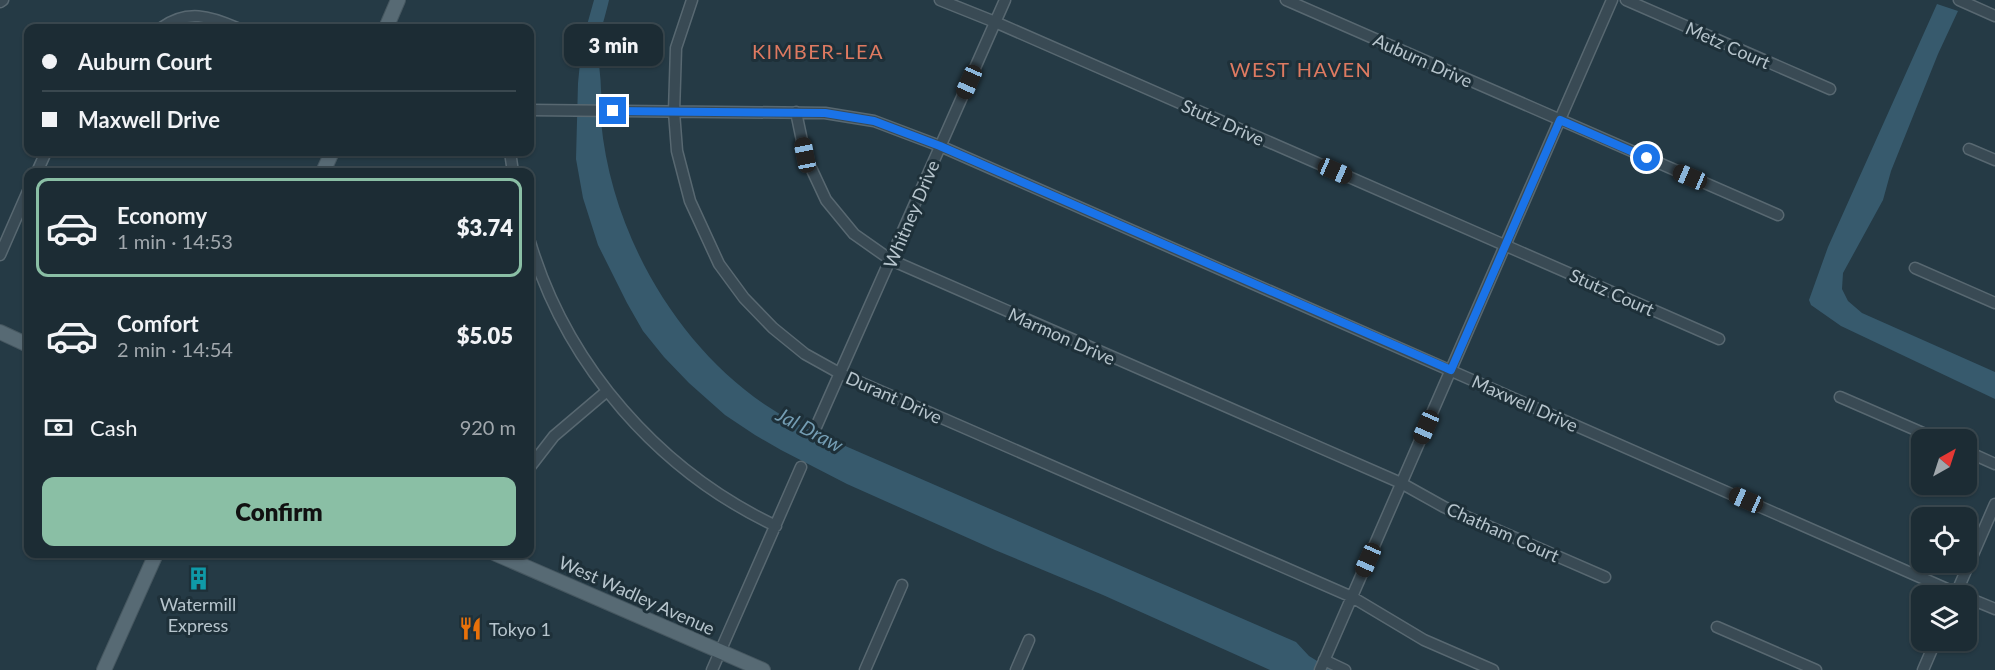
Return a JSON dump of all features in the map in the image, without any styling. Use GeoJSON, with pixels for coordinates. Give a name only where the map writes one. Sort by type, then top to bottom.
{"type":"FeatureCollection","features":[{"type":"Feature","properties":{"kind":"main road"},"geometry":{"type":"LineString","coordinates":[[388,24],[398,0]]}},
{"type":"Feature","properties":{"kind":"main road"},"geometry":{"type":"LineString","coordinates":[[0,332],[24,343]]}},
{"type":"Feature","properties":{"kind":"main road"},"geometry":{"type":"LineString","coordinates":[[104,670],[154,558]]}},
{"type":"Feature","properties":{"kind":"main road","name":"West Wadley Avenue"},"geometry":{"type":"LineString","coordinates":[[505,558],[763,670]]}},
{"type":"Feature","properties":{"kind":"street","name":"Durant Drive"},"geometry":{"type":"LineString","coordinates":[[692,0],[676,48],[674,112],[677,151],[690,201],[719,264],[744,298],[773,328],[805,354],[841,374],[1352,597],[1424,640],[1493,670]]}},
{"type":"Feature","properties":{"kind":"street","name":"Stutz Drive"},"geometry":{"type":"LineString","coordinates":[[940,0],[1505,246]]}},
{"type":"Feature","properties":{"kind":"street","name":"Whitney Drive"},"geometry":{"type":"LineString","coordinates":[[816,427],[1005,0]]}},
{"type":"Feature","properties":{"kind":"street","name":"Auburn Drive"},"geometry":{"type":"LineString","coordinates":[[1286,0],[1778,215]]}},
{"type":"Feature","properties":{"kind":"street"},"geometry":{"type":"LineString","coordinates":[[1345,670],[1322,665],[1612,0]]}},
{"type":"Feature","properties":{"kind":"street","name":"Metz Court"},"geometry":{"type":"LineString","coordinates":[[1626,0],[1830,89]]}},
{"type":"Feature","properties":{"kind":"street"},"geometry":{"type":"LineString","coordinates":[[1959,0],[1995,16]]}},
{"type":"Feature","properties":{"kind":"street"},"geometry":{"type":"LineString","coordinates":[[167,24],[188,16],[214,18],[228,24]]}},
{"type":"Feature","properties":{"kind":"street","name":"Maxwell Drive"},"geometry":{"type":"LineString","coordinates":[[534,110],[796,112],[825,113],[874,121],[940,146],[1937,585]]}},
{"type":"Feature","properties":{"kind":"street","name":"Marmon Drive"},"geometry":{"type":"LineString","coordinates":[[796,112],[805,155],[826,200],[854,234],[891,261],[1401,483]]}},
{"type":"Feature","properties":{"kind":"street"},"geometry":{"type":"LineString","coordinates":[[1969,148],[1995,160]]}},
{"type":"Feature","properties":{"kind":"street"},"geometry":{"type":"LineString","coordinates":[[0,255],[24,200]]}},
{"type":"Feature","properties":{"kind":"street","name":"Stutz Court"},"geometry":{"type":"LineString","coordinates":[[1505,246],[1719,339]]}},
{"type":"Feature","properties":{"kind":"street"},"geometry":{"type":"LineString","coordinates":[[534,256],[538,270],[578,350],[607,391],[639,428],[681,467],[727,499],[776,526]]}},
{"type":"Feature","properties":{"kind":"street"},"geometry":{"type":"LineString","coordinates":[[1915,268],[1995,303]]}},
{"type":"Feature","properties":{"kind":"street"},"geometry":{"type":"LineString","coordinates":[[534,462],[554,436],[607,391]]}},
{"type":"Feature","properties":{"kind":"street"},"geometry":{"type":"LineString","coordinates":[[1840,397],[1914,429]]}},
{"type":"Feature","properties":{"kind":"street"},"geometry":{"type":"LineString","coordinates":[[1977,456],[1995,464]]}},
{"type":"Feature","properties":{"kind":"street"},"geometry":{"type":"LineString","coordinates":[[712,670],[801,467]]}},
{"type":"Feature","properties":{"kind":"street","name":"Chatham Court"},"geometry":{"type":"LineString","coordinates":[[1401,483],[1444,507],[1605,577]]}},
{"type":"Feature","properties":{"kind":"street"},"geometry":{"type":"LineString","coordinates":[[1964,585],[1995,504]]}},
{"type":"Feature","properties":{"kind":"street"},"geometry":{"type":"LineString","coordinates":[[865,670],[902,585]]}},
{"type":"Feature","properties":{"kind":"street","name":"Maxwell Drive"},"geometry":{"type":"LineString","coordinates":[[1977,602],[1995,609]]}},
{"type":"Feature","properties":{"kind":"street"},"geometry":{"type":"LineString","coordinates":[[1717,627],[1816,670]]}},
{"type":"Feature","properties":{"kind":"street"},"geometry":{"type":"LineString","coordinates":[[1016,670],[1029,640]]}},
{"type":"Feature","properties":{"kind":"street"},"geometry":{"type":"LineString","coordinates":[[1923,670],[1931,651]]}},
{"type":"Feature","properties":{"kind":"water"},"geometry":{"type":"Polygon","coordinates":[[[594,0],[609,0],[599,50],[601,121],[607,162],[618,203],[633,243],[676,316],[702,349],[732,379],[764,404],[813,432],[1296,642],[1309,656],[1332,670],[1270,670],[847,484],[755,435],[725,415],[689,383],[643,331],[598,245],[583,198],[576,159],[578,83],[582,43],[594,0]]]}},
{"type":"Feature","properties":{"kind":"water"},"geometry":{"type":"Polygon","coordinates":[[[1937,4],[1958,11],[1938,54],[1891,171],[1883,200],[1843,273],[1842,289],[1848,301],[1862,313],[1995,372],[1995,399],[1841,326],[1811,305],[1809,300],[1828,247],[1937,4]]]}},
{"type":"Feature","properties":{"kind":"place","name":"Watermill Express"},"geometry":{"type":"Point","coordinates":[198,578]}},
{"type":"Feature","properties":{"kind":"place","name":"Tokyo 1"},"geometry":{"type":"Point","coordinates":[471,629]}},
{"type":"Feature","properties":{"kind":"district","name":"KIMBER-LEA"},"geometry":{"type":"Point","coordinates":[818,51]}},
{"type":"Feature","properties":{"kind":"district","name":"WEST HAVEN"},"geometry":{"type":"Point","coordinates":[1301,69]}},
{"type":"Feature","properties":{"kind":"route"},"geometry":{"type":"LineString","coordinates":[[613,111],[825,113],[874,121],[940,146],[1451,370],[1560,120],[1647,158]]}},
{"type":"Feature","properties":{"kind":"water label","name":"Jal Draw"},"geometry":{"type":"Point","coordinates":[810,429]}}]}
